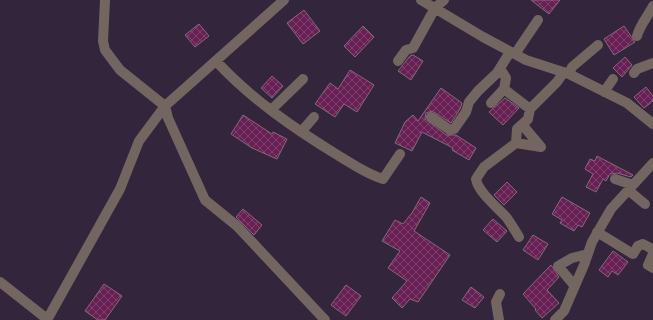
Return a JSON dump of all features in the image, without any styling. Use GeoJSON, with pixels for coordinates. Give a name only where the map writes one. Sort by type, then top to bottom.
{"type":"FeatureCollection","features":[{"type":"Feature","properties":{"kind":"street"},"geometry":{"type":"LineString","coordinates":[[106,0],[103,41],[105,50],[120,70],[165,106],[168,118],[205,200],[237,226],[325,320]]}},
{"type":"Feature","properties":{"kind":"street"},"geometry":{"type":"LineString","coordinates":[[0,282],[47,320],[120,189],[139,141],[165,106],[284,0]]}},
{"type":"Feature","properties":{"kind":"street"},"geometry":{"type":"LineString","coordinates":[[422,0],[483,37],[526,60],[566,73],[627,104],[653,124]]}},
{"type":"Feature","properties":{"kind":"street"},"geometry":{"type":"LineString","coordinates":[[398,61],[406,50],[413,48],[436,8],[444,0]]}},
{"type":"Feature","properties":{"kind":"street"},"geometry":{"type":"LineString","coordinates":[[637,36],[639,28],[646,20],[653,6]]}},
{"type":"Feature","properties":{"kind":"street"},"geometry":{"type":"LineString","coordinates":[[431,116],[450,130],[454,129],[466,112],[469,102],[513,53],[538,20]]}},
{"type":"Feature","properties":{"kind":"street"},"geometry":{"type":"LineString","coordinates":[[516,143],[517,129],[528,119],[530,109],[572,66],[598,45]]}},
{"type":"Feature","properties":{"kind":"street"},"geometry":{"type":"LineString","coordinates":[[216,61],[236,82],[271,110],[301,132],[366,174],[383,179],[400,154]]}},
{"type":"Feature","properties":{"kind":"street"},"geometry":{"type":"LineString","coordinates":[[634,73],[637,69],[653,63]]}},
{"type":"Feature","properties":{"kind":"street"},"geometry":{"type":"LineString","coordinates":[[492,103],[504,89],[506,78],[500,68]]}},
{"type":"Feature","properties":{"kind":"street"},"geometry":{"type":"LineString","coordinates":[[271,110],[303,79]]}},
{"type":"Feature","properties":{"kind":"street"},"geometry":{"type":"LineString","coordinates":[[604,92],[613,79]]}},
{"type":"Feature","properties":{"kind":"street"},"geometry":{"type":"LineString","coordinates":[[504,89],[530,109]]}},
{"type":"Feature","properties":{"kind":"street"},"geometry":{"type":"LineString","coordinates":[[301,132],[314,117]]}},
{"type":"Feature","properties":{"kind":"street"},"geometry":{"type":"LineString","coordinates":[[519,237],[504,215],[477,187],[476,179],[484,167],[516,143],[541,147],[524,128],[524,123]]}},
{"type":"Feature","properties":{"kind":"street"},"geometry":{"type":"LineString","coordinates":[[555,320],[564,311],[597,232],[612,209],[653,163]]}},
{"type":"Feature","properties":{"kind":"street"},"geometry":{"type":"LineString","coordinates":[[615,180],[630,188],[645,204]]}},
{"type":"Feature","properties":{"kind":"street"},"geometry":{"type":"LineString","coordinates":[[597,232],[632,254],[638,246],[643,244],[652,249],[653,254],[648,265],[653,268]]}},
{"type":"Feature","properties":{"kind":"street"},"geometry":{"type":"LineString","coordinates":[[574,285],[558,266],[572,258],[588,254]]}},
{"type":"Feature","properties":{"kind":"street"},"geometry":{"type":"LineString","coordinates":[[499,320],[496,302],[500,294]]}},
{"type":"Feature","properties":{"kind":"building"},"geometry":{"type":"Polygon","coordinates":[[[531,0],[560,0],[549,14],[531,0]]]}},
{"type":"Feature","properties":{"kind":"building"},"geometry":{"type":"Polygon","coordinates":[[[304,10],[320,31],[303,44],[287,23],[304,10]]]}},
{"type":"Feature","properties":{"kind":"building"},"geometry":{"type":"Polygon","coordinates":[[[199,24],[209,36],[195,47],[185,35],[199,24]]]}},
{"type":"Feature","properties":{"kind":"building"},"geometry":{"type":"Polygon","coordinates":[[[363,26],[374,37],[355,57],[344,46],[363,26]]]}},
{"type":"Feature","properties":{"kind":"building"},"geometry":{"type":"Polygon","coordinates":[[[624,26],[635,42],[614,55],[604,39],[624,26]]]}},
{"type":"Feature","properties":{"kind":"building"},"geometry":{"type":"Polygon","coordinates":[[[413,55],[423,61],[411,80],[398,71],[410,56],[413,55]]]}},
{"type":"Feature","properties":{"kind":"building"},"geometry":{"type":"Polygon","coordinates":[[[625,57],[632,65],[622,77],[613,68],[625,57]]]}},
{"type":"Feature","properties":{"kind":"building"},"geometry":{"type":"Polygon","coordinates":[[[350,70],[374,85],[357,112],[344,104],[335,117],[315,104],[330,83],[338,89],[350,70]]]}},
{"type":"Feature","properties":{"kind":"building"},"geometry":{"type":"Polygon","coordinates":[[[272,76],[283,86],[272,98],[261,88],[272,76]]]}},
{"type":"Feature","properties":{"kind":"building"},"geometry":{"type":"Polygon","coordinates":[[[646,87],[653,96],[653,101],[644,108],[634,97],[646,87]]]}},
{"type":"Feature","properties":{"kind":"building"},"geometry":{"type":"Polygon","coordinates":[[[441,88],[462,103],[460,109],[451,123],[432,111],[426,113],[425,119],[446,135],[456,135],[476,148],[469,160],[452,150],[453,148],[422,132],[412,151],[395,143],[405,122],[413,115],[418,121],[441,88]]]}},
{"type":"Feature","properties":{"kind":"building"},"geometry":{"type":"Polygon","coordinates":[[[505,98],[519,108],[503,125],[489,112],[505,98]]]}},
{"type":"Feature","properties":{"kind":"building"},"geometry":{"type":"Polygon","coordinates":[[[243,115],[272,134],[273,132],[287,139],[277,159],[252,148],[231,134],[243,115]]]}},
{"type":"Feature","properties":{"kind":"building"},"geometry":{"type":"Polygon","coordinates":[[[597,156],[633,175],[631,177],[617,173],[610,174],[606,181],[603,179],[596,192],[586,187],[593,174],[585,169],[590,159],[595,161],[597,156]]]}},
{"type":"Feature","properties":{"kind":"building"},"geometry":{"type":"Polygon","coordinates":[[[507,182],[517,192],[504,205],[494,195],[507,182]]]}},
{"type":"Feature","properties":{"kind":"building"},"geometry":{"type":"Polygon","coordinates":[[[421,197],[430,203],[414,231],[450,255],[418,302],[410,299],[402,308],[392,298],[407,281],[388,268],[400,251],[382,241],[395,220],[403,224],[412,213],[421,197]]]}},
{"type":"Feature","properties":{"kind":"building"},"geometry":{"type":"Polygon","coordinates":[[[562,197],[590,213],[582,227],[578,225],[574,231],[560,223],[562,220],[552,214],[562,197]]]}},
{"type":"Feature","properties":{"kind":"building"},"geometry":{"type":"Polygon","coordinates":[[[243,209],[262,225],[254,235],[236,217],[243,209]]]}},
{"type":"Feature","properties":{"kind":"building"},"geometry":{"type":"Polygon","coordinates":[[[493,219],[507,231],[497,242],[483,230],[493,219]]]}},
{"type":"Feature","properties":{"kind":"building"},"geometry":{"type":"Polygon","coordinates":[[[533,235],[548,244],[538,260],[523,250],[533,235]]]}},
{"type":"Feature","properties":{"kind":"building"},"geometry":{"type":"Polygon","coordinates":[[[613,251],[628,262],[618,275],[612,271],[608,277],[599,270],[613,251]]]}},
{"type":"Feature","properties":{"kind":"building"},"geometry":{"type":"Polygon","coordinates":[[[551,265],[559,277],[547,290],[559,303],[542,318],[523,294],[551,265]]]}},
{"type":"Feature","properties":{"kind":"building"},"geometry":{"type":"Polygon","coordinates":[[[104,284],[122,296],[105,320],[98,320],[85,311],[104,284]]]}},
{"type":"Feature","properties":{"kind":"building"},"geometry":{"type":"Polygon","coordinates":[[[346,285],[361,296],[346,316],[331,305],[346,285]]]}},
{"type":"Feature","properties":{"kind":"building"},"geometry":{"type":"Polygon","coordinates":[[[471,287],[484,297],[475,308],[462,300],[471,287]]]}}]}
